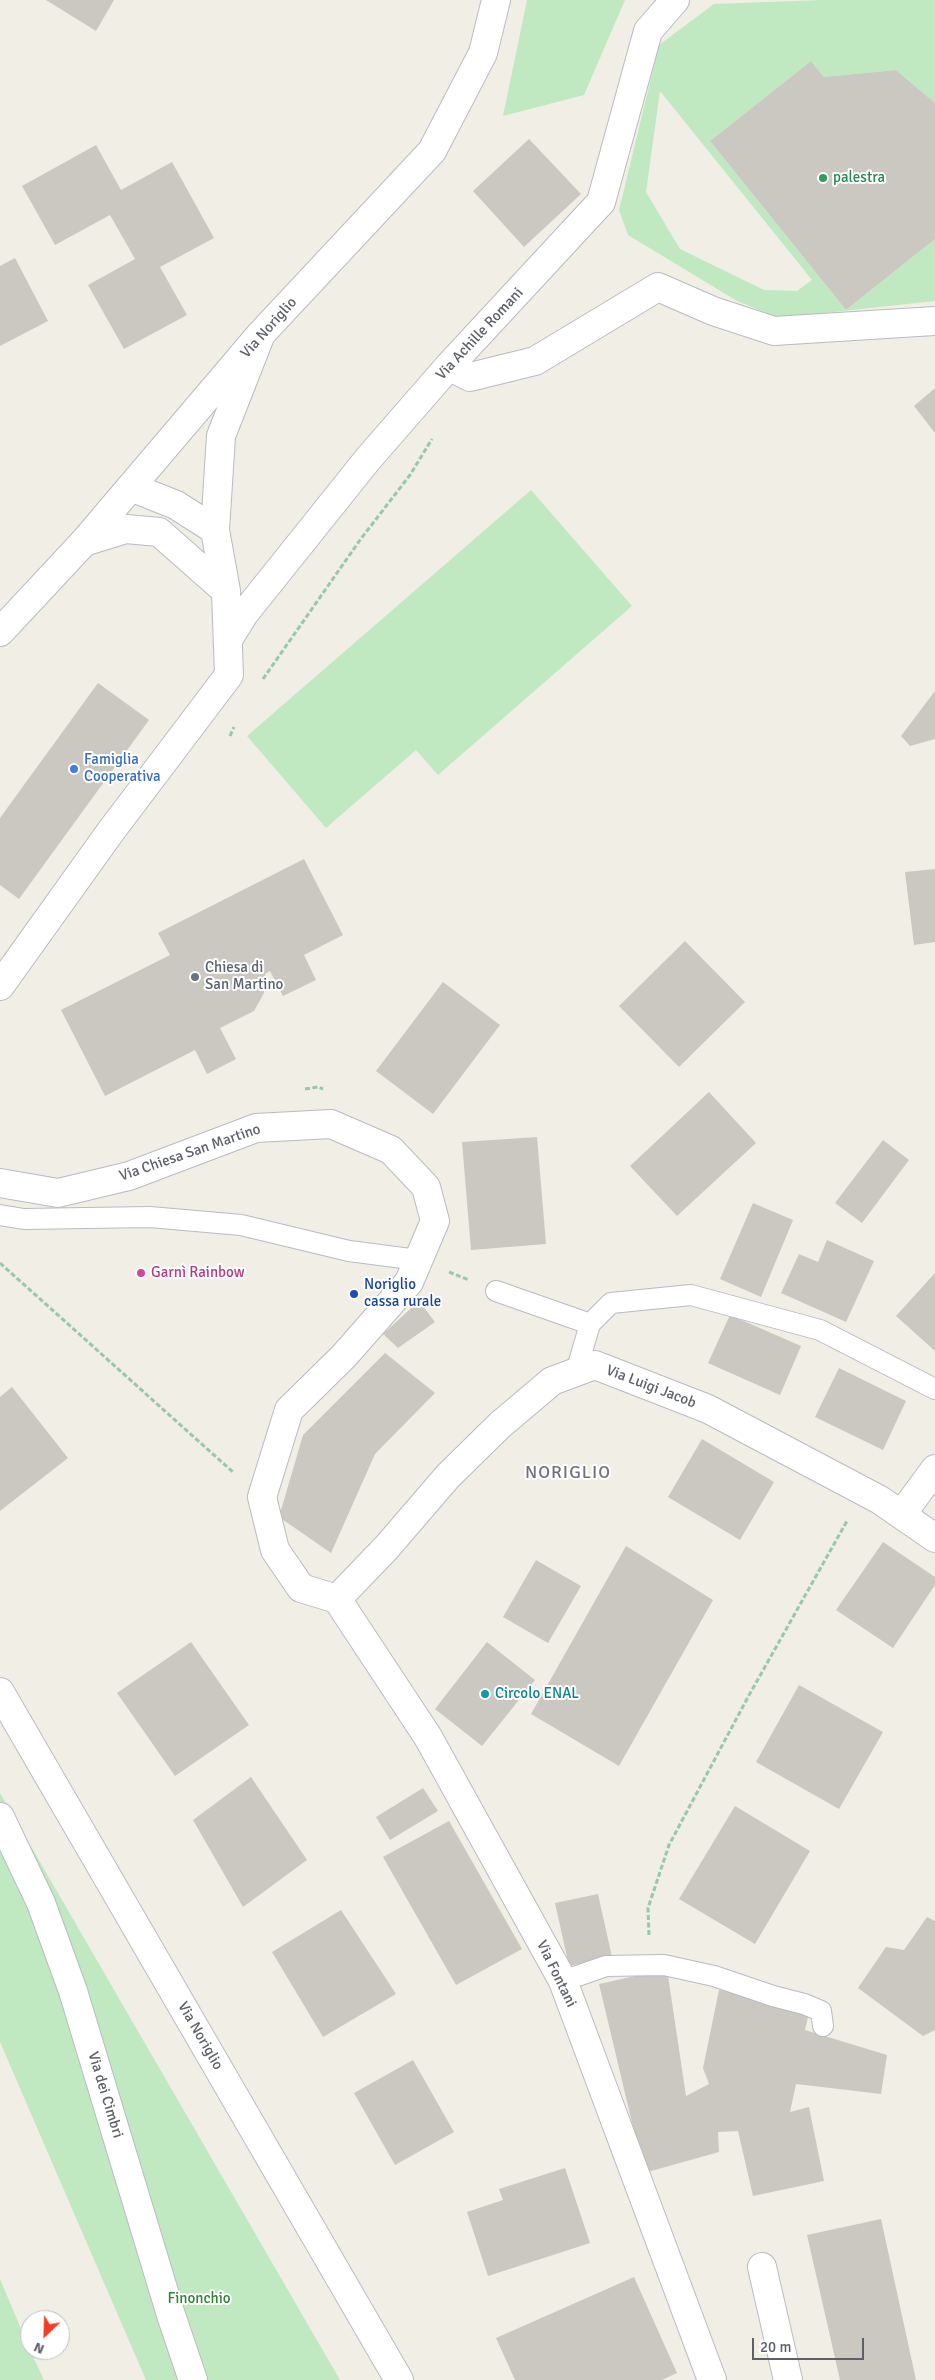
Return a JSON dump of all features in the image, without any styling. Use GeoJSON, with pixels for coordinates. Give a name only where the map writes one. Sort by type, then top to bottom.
{"type":"FeatureCollection","features":[{"type":"Feature","properties":{"kind":"street","name":"Via Noriglio"},"geometry":{"type":"LineString","coordinates":[[0,632],[84,542],[260,336],[432,151],[483,53],[496,0]]}},
{"type":"Feature","properties":{"kind":"street","name":"Via Achille Romani"},"geometry":{"type":"LineString","coordinates":[[228,640],[244,614],[368,459],[450,366],[601,202],[648,31],[675,0]]}},
{"type":"Feature","properties":{"kind":"street"},"geometry":{"type":"LineString","coordinates":[[450,366],[470,377],[535,362],[658,287],[713,312],[774,330],[935,320]]}},
{"type":"Feature","properties":{"kind":"street"},"geometry":{"type":"LineString","coordinates":[[0,986],[111,831],[229,675],[226,591],[214,530],[221,436],[260,336]]}},
{"type":"Feature","properties":{"kind":"street"},"geometry":{"type":"LineString","coordinates":[[131,487],[176,505],[214,530]]}},
{"type":"Feature","properties":{"kind":"street"},"geometry":{"type":"LineString","coordinates":[[131,487],[159,532],[226,591]]}},
{"type":"Feature","properties":{"kind":"street"},"geometry":{"type":"LineString","coordinates":[[84,542],[126,529],[159,532]]}},
{"type":"Feature","properties":{"kind":"street","name":"Via Chiesa San Martino"},"geometry":{"type":"LineString","coordinates":[[0,1183],[58,1193],[129,1176],[256,1128],[331,1124],[391,1150],[426,1188],[435,1221],[409,1282],[344,1356],[289,1410],[262,1497]]}},
{"type":"Feature","properties":{"kind":"street","name":"Via Luigi Jacob"},"geometry":{"type":"LineString","coordinates":[[336,1599],[386,1547],[448,1476],[500,1426],[552,1381],[595,1365],[708,1409],[864,1492],[902,1514],[935,1538]]}},
{"type":"Feature","properties":{"kind":"street"},"geometry":{"type":"LineString","coordinates":[[902,1514],[935,1469]]}},
{"type":"Feature","properties":{"kind":"street"},"geometry":{"type":"LineString","coordinates":[[262,1497],[275,1550],[301,1588],[336,1599]]}},
{"type":"Feature","properties":{"kind":"street","name":"Via Fontani"},"geometry":{"type":"LineString","coordinates":[[336,1599],[428,1737],[563,1981],[712,2380]]}},
{"type":"Feature","properties":{"kind":"street","name":"Via Noriglio"},"geometry":{"type":"LineString","coordinates":[[0,1692],[398,2380]]}},
{"type":"Feature","properties":{"kind":"street","name":"Via dei Cimbri"},"geometry":{"type":"LineString","coordinates":[[0,1817],[41,1903],[73,1991],[171,2315],[193,2380]]}},
{"type":"Feature","properties":{"kind":"street"},"geometry":{"type":"LineString","coordinates":[[762,2267],[788,2380]]}},
{"type":"Feature","properties":{"kind":"lane"},"geometry":{"type":"LineString","coordinates":[[0,1215],[24,1219],[150,1217],[241,1225],[349,1251],[418,1260]]}},
{"type":"Feature","properties":{"kind":"lane"},"geometry":{"type":"LineString","coordinates":[[496,1291],[590,1324]]}},
{"type":"Feature","properties":{"kind":"lane"},"geometry":{"type":"LineString","coordinates":[[576,1372],[590,1324],[611,1303],[691,1294],[820,1330],[935,1389]]}},
{"type":"Feature","properties":{"kind":"lane"},"geometry":{"type":"LineString","coordinates":[[563,1981],[606,1966],[664,1965],[714,1976],[773,1996],[804,2004],[821,2011],[823,2026]]}},
{"type":"Feature","properties":{"kind":"path"},"geometry":{"type":"LineString","coordinates":[[260,684],[360,540],[410,475],[434,436]]}},
{"type":"Feature","properties":{"kind":"path"},"geometry":{"type":"LineString","coordinates":[[230,736],[237,722]]}},
{"type":"Feature","properties":{"kind":"path"},"geometry":{"type":"LineString","coordinates":[[418,1260],[496,1291]]}},
{"type":"Feature","properties":{"kind":"path"},"geometry":{"type":"LineString","coordinates":[[0,1263],[262,1497]]}},
{"type":"Feature","properties":{"kind":"path"},"geometry":{"type":"LineString","coordinates":[[650,1965],[648,1908],[670,1845],[748,1697],[864,1492]]}},
{"type":"Feature","properties":{"kind":"green space"},"geometry":{"type":"Polygon","coordinates":[[[527,0],[625,0],[584,95],[503,116],[527,0]]]}},
{"type":"Feature","properties":{"kind":"green space"},"geometry":{"type":"Polygon","coordinates":[[[822,0],[935,0],[935,103],[896,70],[824,77],[811,61],[710,141],[846,310],[935,239],[935,301],[779,318],[737,301],[628,235],[619,210],[659,45],[714,4],[822,0]],[[660,91],[646,192],[680,249],[764,290],[797,291],[812,280],[660,91]]]}},
{"type":"Feature","properties":{"kind":"green space"},"geometry":{"type":"Polygon","coordinates":[[[531,490],[632,606],[438,775],[416,750],[326,828],[247,736],[531,490]]]}},
{"type":"Feature","properties":{"kind":"green space","name":"Finonchio"},"geometry":{"type":"Polygon","coordinates":[[[0,1793],[340,2380],[146,2380],[0,2042],[0,1793]]]}},
{"type":"Feature","properties":{"kind":"green space"},"geometry":{"type":"Polygon","coordinates":[[[0,2279],[20,2326],[20,2360],[35,2360],[44,2380],[0,2380],[0,2279]]]}},
{"type":"Feature","properties":{"kind":"building"},"geometry":{"type":"Polygon","coordinates":[[[46,0],[114,0],[96,31],[46,0]]]}},
{"type":"Feature","properties":{"kind":"building","name":"palestra"},"geometry":{"type":"Polygon","coordinates":[[[811,61],[824,77],[896,70],[935,103],[935,239],[846,310],[710,141],[811,61]]]}},
{"type":"Feature","properties":{"kind":"building"},"geometry":{"type":"Polygon","coordinates":[[[529,139],[581,194],[524,247],[473,191],[529,139]]]}},
{"type":"Feature","properties":{"kind":"building"},"geometry":{"type":"Polygon","coordinates":[[[96,145],[121,190],[172,162],[214,238],[160,267],[187,315],[124,349],[88,285],[135,259],[110,215],[55,245],[22,186],[96,145]]]}},
{"type":"Feature","properties":{"kind":"building"},"geometry":{"type":"Polygon","coordinates":[[[15,258],[48,321],[0,346],[0,266],[15,258]]]}},
{"type":"Feature","properties":{"kind":"building"},"geometry":{"type":"Polygon","coordinates":[[[935,388],[935,433],[914,406],[935,388]]]}},
{"type":"Feature","properties":{"kind":"building","name":"Famiglia Cooperativa"},"geometry":{"type":"Polygon","coordinates":[[[98,683],[149,720],[19,899],[0,885],[0,818],[98,683]]]}},
{"type":"Feature","properties":{"kind":"building"},"geometry":{"type":"Polygon","coordinates":[[[935,691],[935,739],[910,746],[901,736],[935,691]]]}},
{"type":"Feature","properties":{"kind":"building","name":"Chiesa di San Martino"},"geometry":{"type":"Polygon","coordinates":[[[304,859],[343,935],[304,955],[316,980],[283,996],[270,971],[265,974],[264,993],[254,1011],[220,1028],[236,1059],[207,1074],[195,1050],[105,1096],[61,1010],[170,955],[158,933],[304,859]]]}},
{"type":"Feature","properties":{"kind":"building"},"geometry":{"type":"Polygon","coordinates":[[[935,869],[935,942],[914,945],[905,872],[935,869]]]}},
{"type":"Feature","properties":{"kind":"building"},"geometry":{"type":"Polygon","coordinates":[[[685,941],[745,1002],[679,1067],[619,1006],[685,941]]]}},
{"type":"Feature","properties":{"kind":"building"},"geometry":{"type":"Polygon","coordinates":[[[443,982],[500,1025],[433,1114],[376,1071],[443,982]]]}},
{"type":"Feature","properties":{"kind":"building"},"geometry":{"type":"Polygon","coordinates":[[[709,1092],[756,1143],[677,1216],[630,1166],[709,1092]]]}},
{"type":"Feature","properties":{"kind":"building"},"geometry":{"type":"Polygon","coordinates":[[[537,1137],[546,1244],[471,1250],[462,1142],[537,1137]]]}},
{"type":"Feature","properties":{"kind":"building"},"geometry":{"type":"Polygon","coordinates":[[[883,1140],[909,1160],[862,1223],[835,1203],[883,1140]]]}},
{"type":"Feature","properties":{"kind":"building"},"geometry":{"type":"Polygon","coordinates":[[[753,1203],[793,1220],[761,1297],[720,1279],[753,1203]]]}},
{"type":"Feature","properties":{"kind":"building"},"geometry":{"type":"Polygon","coordinates":[[[827,1240],[874,1261],[846,1322],[781,1293],[799,1254],[818,1262],[827,1240]]]}},
{"type":"Feature","properties":{"kind":"building"},"geometry":{"type":"Polygon","coordinates":[[[935,1273],[935,1351],[896,1316],[935,1273]]]}},
{"type":"Feature","properties":{"kind":"building"},"geometry":{"type":"Polygon","coordinates":[[[419,1301],[435,1322],[398,1348],[383,1334],[419,1301]]]}},
{"type":"Feature","properties":{"kind":"building"},"geometry":{"type":"Polygon","coordinates":[[[730,1315],[801,1346],[780,1395],[708,1363],[730,1315]]]}},
{"type":"Feature","properties":{"kind":"building"},"geometry":{"type":"Polygon","coordinates":[[[385,1353],[435,1393],[375,1454],[331,1553],[279,1517],[303,1435],[385,1353]]]}},
{"type":"Feature","properties":{"kind":"building"},"geometry":{"type":"Polygon","coordinates":[[[839,1368],[906,1401],[883,1450],[815,1417],[839,1368]]]}},
{"type":"Feature","properties":{"kind":"building"},"geometry":{"type":"Polygon","coordinates":[[[12,1387],[68,1458],[0,1511],[0,1397],[12,1387]]]}},
{"type":"Feature","properties":{"kind":"building"},"geometry":{"type":"Polygon","coordinates":[[[702,1439],[774,1482],[740,1540],[668,1497],[702,1439]]]}},
{"type":"Feature","properties":{"kind":"building"},"geometry":{"type":"Polygon","coordinates":[[[883,1542],[935,1577],[935,1585],[893,1648],[836,1610],[883,1542]]]}},
{"type":"Feature","properties":{"kind":"building"},"geometry":{"type":"Polygon","coordinates":[[[626,1546],[713,1600],[619,1766],[531,1714],[626,1546]]]}},
{"type":"Feature","properties":{"kind":"building"},"geometry":{"type":"Polygon","coordinates":[[[536,1560],[581,1586],[548,1643],[503,1617],[536,1560]]]}},
{"type":"Feature","properties":{"kind":"building"},"geometry":{"type":"Polygon","coordinates":[[[191,1642],[249,1725],[175,1776],[117,1693],[191,1642]]]}},
{"type":"Feature","properties":{"kind":"building","name":"Circolo ENAL"},"geometry":{"type":"Polygon","coordinates":[[[487,1642],[535,1680],[482,1746],[435,1709],[487,1642]]]}},
{"type":"Feature","properties":{"kind":"building"},"geometry":{"type":"Polygon","coordinates":[[[799,1685],[883,1732],[839,1809],[756,1762],[799,1685]]]}},
{"type":"Feature","properties":{"kind":"building"},"geometry":{"type":"Polygon","coordinates":[[[251,1777],[307,1860],[243,1907],[193,1820],[251,1777]]]}},
{"type":"Feature","properties":{"kind":"building"},"geometry":{"type":"Polygon","coordinates":[[[423,1788],[438,1811],[390,1840],[376,1817],[423,1788]]]}},
{"type":"Feature","properties":{"kind":"building"},"geometry":{"type":"Polygon","coordinates":[[[735,1806],[810,1851],[755,1944],[679,1899],[735,1806]]]}},
{"type":"Feature","properties":{"kind":"building"},"geometry":{"type":"Polygon","coordinates":[[[449,1821],[522,1949],[456,1985],[383,1857],[449,1821]]]}},
{"type":"Feature","properties":{"kind":"building"},"geometry":{"type":"Polygon","coordinates":[[[598,1894],[612,1957],[569,1966],[555,1903],[598,1894]]]}},
{"type":"Feature","properties":{"kind":"building"},"geometry":{"type":"Polygon","coordinates":[[[341,1910],[396,1994],[323,2037],[272,1952],[341,1910]]]}},
{"type":"Feature","properties":{"kind":"building"},"geometry":{"type":"Polygon","coordinates":[[[927,1917],[935,1921],[935,2030],[923,2036],[858,1988],[886,1947],[904,1950],[927,1917]]]}},
{"type":"Feature","properties":{"kind":"building"},"geometry":{"type":"Polygon","coordinates":[[[667,1969],[686,2096],[709,2084],[703,2068],[719,1990],[810,2008],[805,2030],[887,2055],[881,2094],[796,2084],[790,2112],[809,2107],[824,2181],[753,2196],[738,2131],[718,2132],[719,2152],[644,2173],[599,1984],[667,1969]]]}},
{"type":"Feature","properties":{"kind":"building"},"geometry":{"type":"Polygon","coordinates":[[[413,2060],[454,2132],[395,2165],[354,2093],[413,2060]]]}},
{"type":"Feature","properties":{"kind":"building"},"geometry":{"type":"Polygon","coordinates":[[[565,2168],[590,2243],[488,2276],[467,2212],[503,2200],[499,2189],[565,2168]]]}},
{"type":"Feature","properties":{"kind":"building"},"geometry":{"type":"Polygon","coordinates":[[[881,2219],[916,2380],[840,2380],[807,2235],[881,2219]]]}},
{"type":"Feature","properties":{"kind":"building"},"geometry":{"type":"Polygon","coordinates":[[[634,2277],[677,2373],[662,2380],[515,2380],[496,2338],[634,2277]]]}},
{"type":"Feature","properties":{"kind":"place","name":"palestra"},"geometry":{"type":"Point","coordinates":[823,178]}},
{"type":"Feature","properties":{"kind":"place","name":"Famiglia Cooperativa"},"geometry":{"type":"Point","coordinates":[74,769]}},
{"type":"Feature","properties":{"kind":"place","name":"Chiesa di San Martino"},"geometry":{"type":"Point","coordinates":[195,977]}},
{"type":"Feature","properties":{"kind":"place","name":"Garnì Rainbow"},"geometry":{"type":"Point","coordinates":[141,1273]}},
{"type":"Feature","properties":{"kind":"place","name":"Noriglio cassa rurale"},"geometry":{"type":"Point","coordinates":[354,1294]}},
{"type":"Feature","properties":{"kind":"place","name":"Circolo ENAL"},"geometry":{"type":"Point","coordinates":[485,1694]}},
{"type":"Feature","properties":{"kind":"district","name":"NORIGLIO"},"geometry":{"type":"Point","coordinates":[568,1473]}}]}
